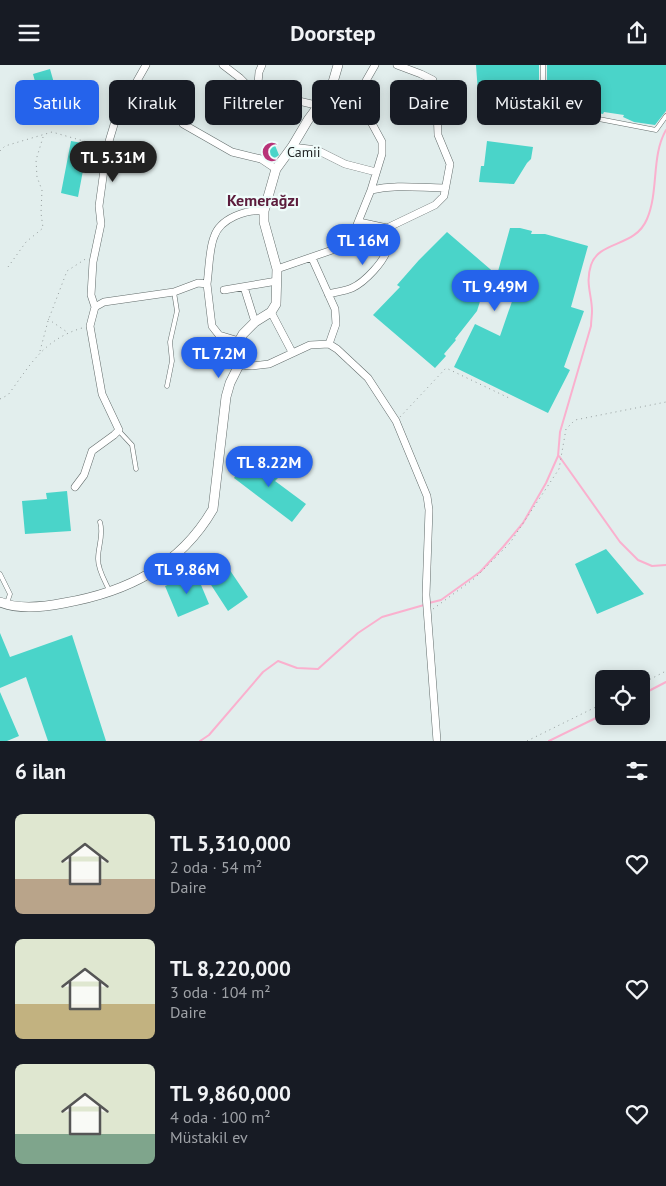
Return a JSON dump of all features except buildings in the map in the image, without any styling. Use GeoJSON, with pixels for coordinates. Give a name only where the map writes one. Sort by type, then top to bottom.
{"type":"FeatureCollection","features":[{"type":"Feature","properties":{"kind":"street"},"geometry":{"type":"LineString","coordinates":[[75,487],[84,475],[92,451],[118,430],[102,394],[90,326],[95,307],[91,295],[95,253],[102,224],[99,207],[107,148],[116,118],[146,65]]}},
{"type":"Feature","properties":{"kind":"street"},"geometry":{"type":"LineString","coordinates":[[223,65],[242,80]]}},
{"type":"Feature","properties":{"kind":"street"},"geometry":{"type":"LineString","coordinates":[[258,80],[262,65]]}},
{"type":"Feature","properties":{"kind":"street"},"geometry":{"type":"LineString","coordinates":[[334,80],[338,65]]}},
{"type":"Feature","properties":{"kind":"street"},"geometry":{"type":"LineString","coordinates":[[367,80],[376,65]]}},
{"type":"Feature","properties":{"kind":"street"},"geometry":{"type":"LineString","coordinates":[[359,222],[387,227],[435,205],[444,196],[446,188],[450,163],[438,135],[433,80],[421,73],[397,65]]}},
{"type":"Feature","properties":{"kind":"street"},"geometry":{"type":"LineString","coordinates":[[3,604],[18,607],[50,606],[87,599],[110,592],[144,578],[158,569],[189,542],[205,523],[213,509],[226,397],[230,383],[239,365],[239,341],[255,322],[271,312],[276,304],[277,269],[264,222],[264,211],[276,169],[312,115]]}},
{"type":"Feature","properties":{"kind":"street"},"geometry":{"type":"LineString","coordinates":[[185,125],[232,152],[261,159],[276,169]]}},
{"type":"Feature","properties":{"kind":"street"},"geometry":{"type":"LineString","coordinates":[[277,269],[338,248],[352,237],[371,190],[382,153],[382,142],[373,125]]}},
{"type":"Feature","properties":{"kind":"street"},"geometry":{"type":"LineString","coordinates":[[292,147],[317,150],[345,165],[376,172]]}},
{"type":"Feature","properties":{"kind":"street"},"geometry":{"type":"LineString","coordinates":[[371,190],[386,186],[404,185],[446,188]]}},
{"type":"Feature","properties":{"kind":"street"},"geometry":{"type":"LineString","coordinates":[[239,341],[219,335],[212,326],[207,284],[214,235],[236,215],[253,210],[264,211]]}},
{"type":"Feature","properties":{"kind":"street"},"geometry":{"type":"LineString","coordinates":[[328,294],[352,288],[376,269],[389,247],[387,227]]}},
{"type":"Feature","properties":{"kind":"street"},"geometry":{"type":"LineString","coordinates":[[312,258],[335,309],[336,324],[329,344]]}},
{"type":"Feature","properties":{"kind":"street"},"geometry":{"type":"LineString","coordinates":[[224,290],[277,281]]}},
{"type":"Feature","properties":{"kind":"street"},"geometry":{"type":"LineString","coordinates":[[95,307],[104,302],[174,292],[198,283],[207,284]]}},
{"type":"Feature","properties":{"kind":"street"},"geometry":{"type":"LineString","coordinates":[[244,287],[255,322]]}},
{"type":"Feature","properties":{"kind":"street"},"geometry":{"type":"LineString","coordinates":[[271,312],[292,352]]}},
{"type":"Feature","properties":{"kind":"street"},"geometry":{"type":"LineString","coordinates":[[239,365],[269,364],[310,345],[329,344],[368,378],[380,393],[396,421],[427,496],[429,510],[426,595],[437,741]]}},
{"type":"Feature","properties":{"kind":"lane"},"geometry":{"type":"LineString","coordinates":[[544,65],[543,107],[656,130],[666,116]]}},
{"type":"Feature","properties":{"kind":"lane"},"geometry":{"type":"LineString","coordinates":[[167,387],[172,361],[170,342],[177,311],[174,292]]}},
{"type":"Feature","properties":{"kind":"lane"},"geometry":{"type":"LineString","coordinates":[[118,430],[132,445],[136,469]]}},
{"type":"Feature","properties":{"kind":"lane"},"geometry":{"type":"LineString","coordinates":[[100,522],[103,531],[98,558],[99,566],[110,592]]}},
{"type":"Feature","properties":{"kind":"lane"},"geometry":{"type":"LineString","coordinates":[[0,574],[10,594],[3,604]]}},
{"type":"Feature","properties":{"kind":"path"},"geometry":{"type":"LineString","coordinates":[[0,151],[5,146],[52,132],[107,148]]}},
{"type":"Feature","properties":{"kind":"path"},"geometry":{"type":"LineString","coordinates":[[8,267],[26,242],[43,228],[40,213],[42,191],[37,177],[36,160],[44,135]]}},
{"type":"Feature","properties":{"kind":"path"},"geometry":{"type":"LineString","coordinates":[[40,352],[48,319],[67,271],[95,253]]}},
{"type":"Feature","properties":{"kind":"path"},"geometry":{"type":"LineString","coordinates":[[48,319],[68,333]]}},
{"type":"Feature","properties":{"kind":"path"},"geometry":{"type":"LineString","coordinates":[[0,399],[8,395],[40,352],[68,333],[90,326]]}},
{"type":"Feature","properties":{"kind":"path"},"geometry":{"type":"LineString","coordinates":[[396,421],[446,368],[509,398]]}},
{"type":"Feature","properties":{"kind":"path"},"geometry":{"type":"LineString","coordinates":[[428,613],[475,578],[510,543],[559,469],[566,429],[575,420],[666,402]]}},
{"type":"Feature","properties":{"kind":"path"},"geometry":{"type":"LineString","coordinates":[[650,679],[666,671]]}},
{"type":"Feature","properties":{"kind":"path"},"geometry":{"type":"LineString","coordinates":[[527,741],[595,707]]}},
{"type":"Feature","properties":{"kind":"waterway"},"geometry":{"type":"LineString","coordinates":[[429,603],[441,600],[480,572],[523,523],[546,483],[558,456],[560,432],[591,326],[592,305],[589,283],[591,265],[601,251],[634,235],[647,219],[653,197],[658,151],[666,130]]}},
{"type":"Feature","properties":{"kind":"waterway"},"geometry":{"type":"LineString","coordinates":[[559,456],[620,542],[638,560],[652,566],[666,565]]}},
{"type":"Feature","properties":{"kind":"waterway"},"geometry":{"type":"LineString","coordinates":[[200,741],[209,735],[263,672],[278,661],[297,668],[318,669],[358,633],[382,617],[424,605]]}},
{"type":"Feature","properties":{"kind":"waterway"},"geometry":{"type":"LineString","coordinates":[[650,690],[666,682]]}},
{"type":"Feature","properties":{"kind":"waterway"},"geometry":{"type":"LineString","coordinates":[[549,741],[595,718]]}},
{"type":"Feature","properties":{"kind":"place","name":"Camii"},"geometry":{"type":"Point","coordinates":[272,152]}},
{"type":"Feature","properties":{"kind":"district","name":"Kemerağzı"},"geometry":{"type":"Point","coordinates":[263,200]}}]}
